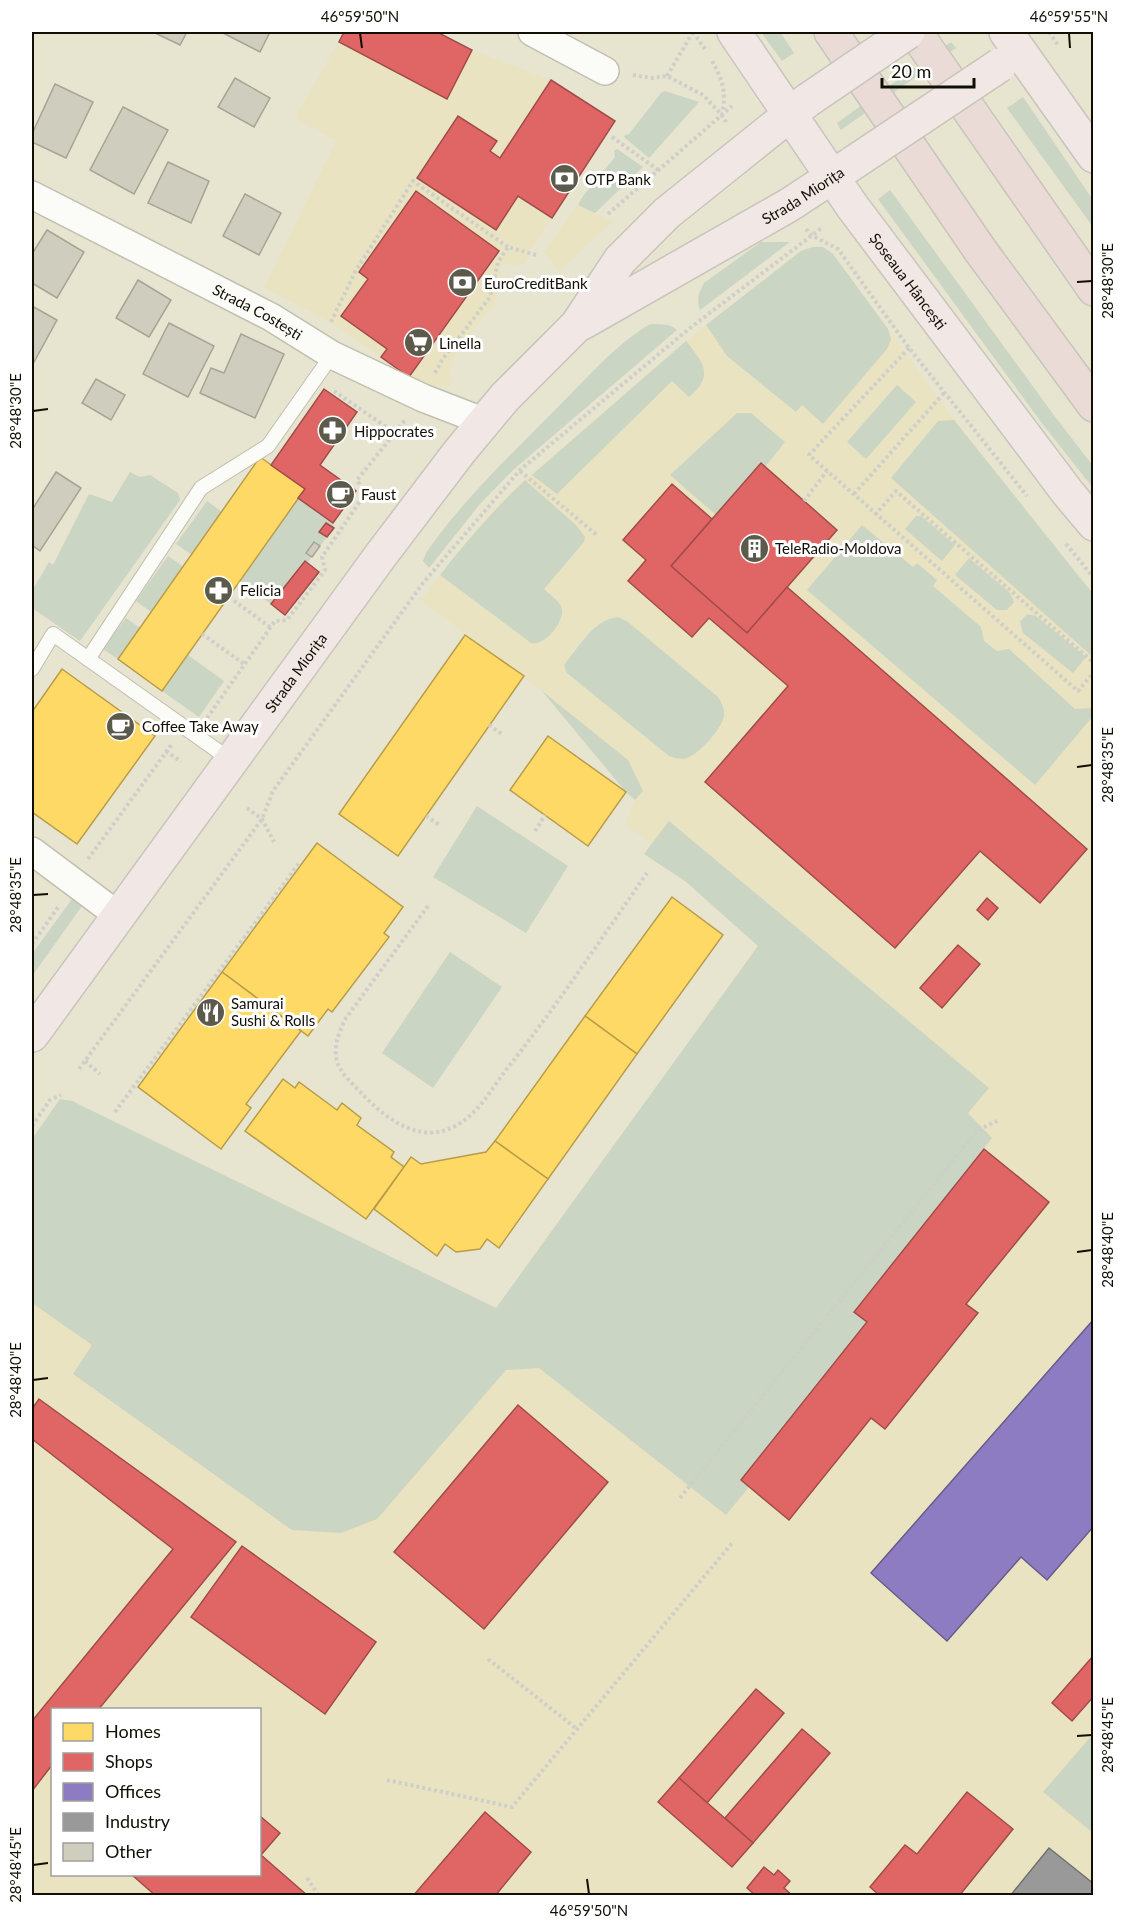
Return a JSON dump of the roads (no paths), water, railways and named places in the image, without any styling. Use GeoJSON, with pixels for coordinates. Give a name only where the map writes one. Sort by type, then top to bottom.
{"type":"FeatureCollection","features":[{"type":"Feature","properties":{"kind":"highway"},"geometry":{"type":"LineString","coordinates":[[831,32],[980,250],[1094,405]]}},
{"type":"Feature","properties":{"kind":"highway"},"geometry":{"type":"LineString","coordinates":[[915,32],[1094,289]]}},
{"type":"Feature","properties":{"kind":"main road","name":"Șoseaua Hâncești"},"geometry":{"type":"LineString","coordinates":[[734,32],[799,107],[843,170],[852,206],[1094,524]]}},
{"type":"Feature","properties":{"kind":"main road","name":"Strada Miorița"},"geometry":{"type":"LineString","coordinates":[[32,1035],[381,555],[460,451],[505,397],[578,325],[620,260],[667,213],[799,107],[908,32]]}},
{"type":"Feature","properties":{"kind":"main road","name":"Strada Miorița"},"geometry":{"type":"LineString","coordinates":[[578,325],[789,205],[843,170],[1008,49]]}},
{"type":"Feature","properties":{"kind":"main road"},"geometry":{"type":"LineString","coordinates":[[1008,49],[1094,156]]}},
{"type":"Feature","properties":{"kind":"street"},"geometry":{"type":"LineString","coordinates":[[532,32],[605,71]]}},
{"type":"Feature","properties":{"kind":"street","name":"Strada Costești"},"geometry":{"type":"LineString","coordinates":[[32,195],[271,317],[325,351],[423,398],[485,422]]}},
{"type":"Feature","properties":{"kind":"street"},"geometry":{"type":"LineString","coordinates":[[32,851],[118,916]]}},
{"type":"Feature","properties":{"kind":"lane"},"geometry":{"type":"LineString","coordinates":[[88,659],[201,488],[268,446],[315,379],[325,351]]}},
{"type":"Feature","properties":{"kind":"lane"},"geometry":{"type":"LineString","coordinates":[[32,669],[53,634],[232,761]]}},
{"type":"Feature","properties":{"kind":"place","name":"OTP Bank"},"geometry":{"type":"Point","coordinates":[564,179]}},
{"type":"Feature","properties":{"kind":"place","name":"EuroCreditBank"},"geometry":{"type":"Point","coordinates":[463,283]}},
{"type":"Feature","properties":{"kind":"place","name":"Linella"},"geometry":{"type":"Point","coordinates":[418,343]}},
{"type":"Feature","properties":{"kind":"place","name":"Hippocrates"},"geometry":{"type":"Point","coordinates":[333,431]}},
{"type":"Feature","properties":{"kind":"place","name":"Faust"},"geometry":{"type":"Point","coordinates":[340,494]}},
{"type":"Feature","properties":{"kind":"place","name":"TeleRadio-Moldova"},"geometry":{"type":"Point","coordinates":[754,548]}},
{"type":"Feature","properties":{"kind":"place","name":"Felicia"},"geometry":{"type":"Point","coordinates":[219,590]}},
{"type":"Feature","properties":{"kind":"place","name":"Coffee Take Away"},"geometry":{"type":"Point","coordinates":[121,726]}},
{"type":"Feature","properties":{"kind":"place","name":"Samurai Sushi & Rolls"},"geometry":{"type":"Point","coordinates":[210,1012]}}]}
